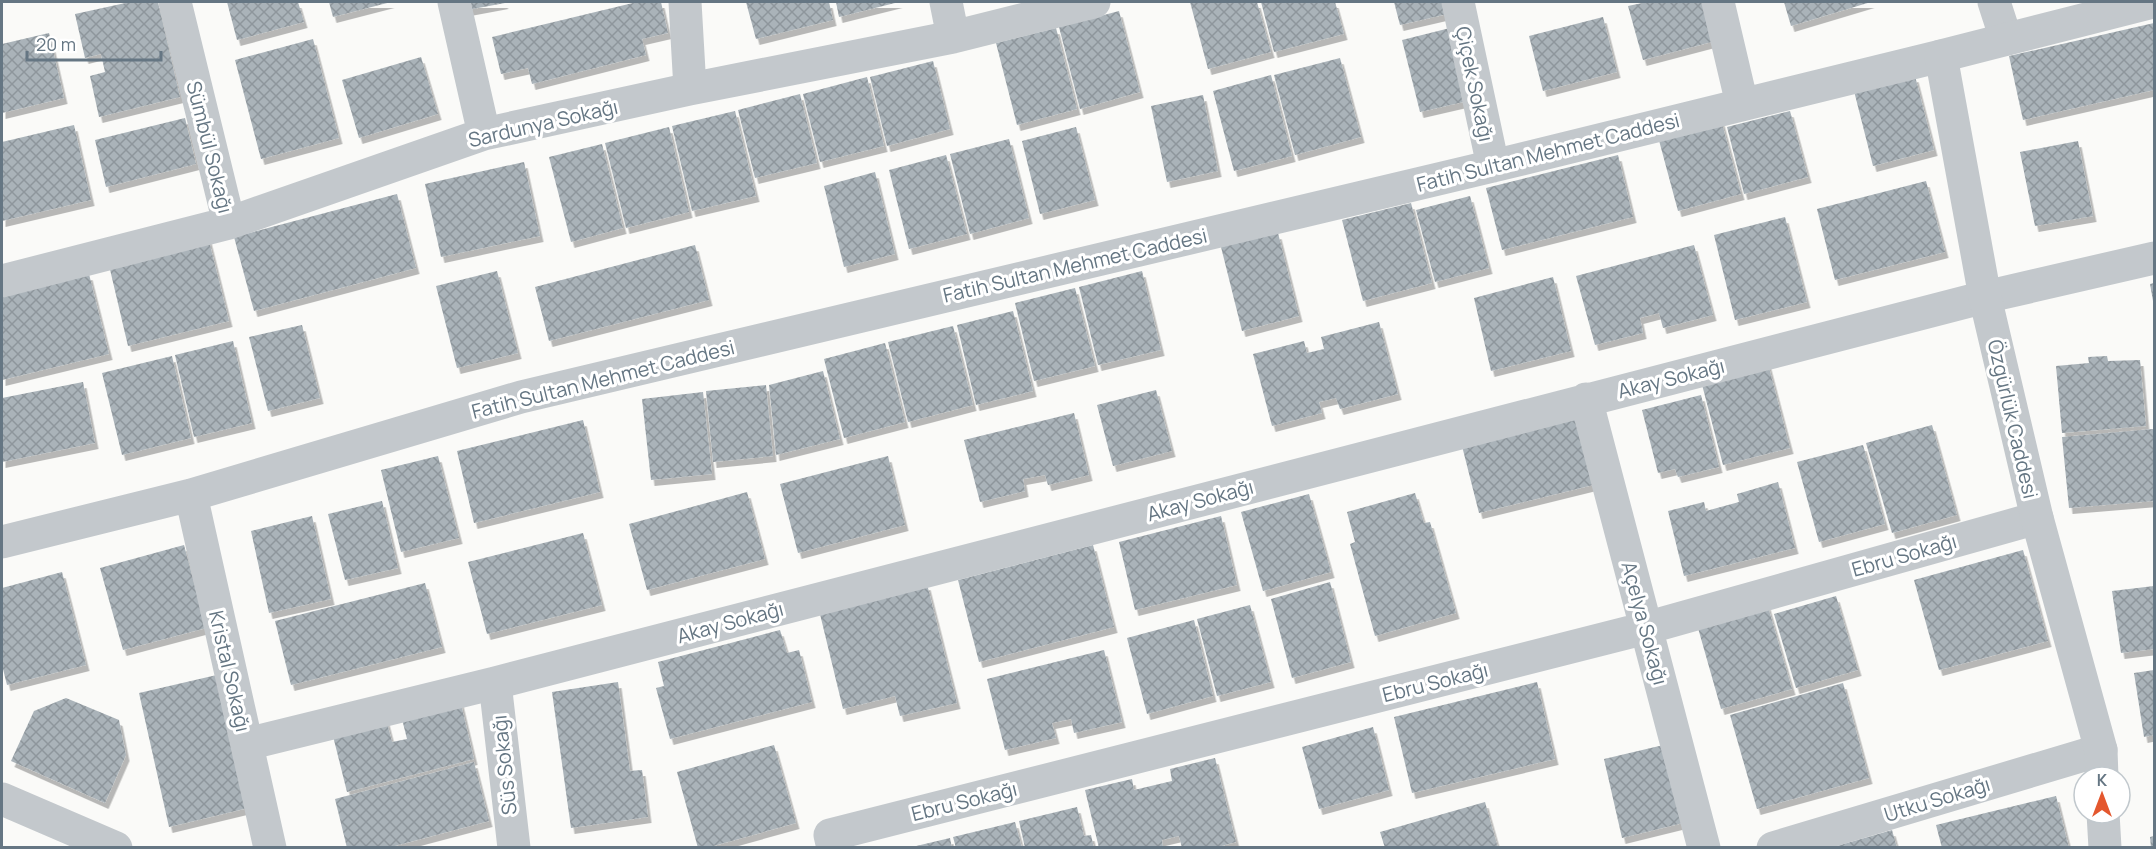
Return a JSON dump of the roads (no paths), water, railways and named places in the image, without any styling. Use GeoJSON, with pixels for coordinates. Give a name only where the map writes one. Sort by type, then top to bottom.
{"type":"FeatureCollection","features":[{"type":"Feature","properties":{"kind":"street","name":"Sümbül Sokağı"},"geometry":{"type":"LineString","coordinates":[[175,2],[229,223]]}},
{"type":"Feature","properties":{"kind":"street"},"geometry":{"type":"LineString","coordinates":[[454,2],[484,134]]}},
{"type":"Feature","properties":{"kind":"street"},"geometry":{"type":"LineString","coordinates":[[685,2],[690,89]]}},
{"type":"Feature","properties":{"kind":"street"},"geometry":{"type":"LineString","coordinates":[[946,2],[953,38]]}},
{"type":"Feature","properties":{"kind":"street","name":"Sardunya Sokağı"},"geometry":{"type":"LineString","coordinates":[[2,281],[229,223],[484,134],[690,89],[953,38],[1094,2]]}},
{"type":"Feature","properties":{"kind":"street","name":"Çiçek Sokağı"},"geometry":{"type":"LineString","coordinates":[[1458,2],[1493,166]]}},
{"type":"Feature","properties":{"kind":"street"},"geometry":{"type":"LineString","coordinates":[[1718,2],[1742,104]]}},
{"type":"Feature","properties":{"kind":"street"},"geometry":{"type":"LineString","coordinates":[[1994,2],[2006,39]]}},
{"type":"Feature","properties":{"kind":"street","name":"Fatih Sultan Mehmet Caddesi"},"geometry":{"type":"LineString","coordinates":[[2,543],[191,495],[521,396],[1493,166],[2153,2]]}},
{"type":"Feature","properties":{"kind":"street","name":"Özgürlük Caddesi"},"geometry":{"type":"LineString","coordinates":[[1941,56],[1985,297],[2037,518],[2102,763]]}},
{"type":"Feature","properties":{"kind":"street","name":"Akay Sokağı"},"geometry":{"type":"LineString","coordinates":[[247,744],[495,683],[1985,297],[2154,258]]}},
{"type":"Feature","properties":{"kind":"street","name":"Açelya Sokağı"},"geometry":{"type":"LineString","coordinates":[[1586,399],[1704,848]]}},
{"type":"Feature","properties":{"kind":"street","name":"Kristal Sokağı"},"geometry":{"type":"LineString","coordinates":[[191,495],[270,848]]}},
{"type":"Feature","properties":{"kind":"street","name":"Ebru Sokağı"},"geometry":{"type":"LineString","coordinates":[[831,841],[1646,628],[2037,518]]}},
{"type":"Feature","properties":{"kind":"street","name":"Süs Sokağı"},"geometry":{"type":"LineString","coordinates":[[495,683],[514,848]]}},
{"type":"Feature","properties":{"kind":"street","name":"Utku Sokağı"},"geometry":{"type":"LineString","coordinates":[[1773,848],[2102,763]]}},
{"type":"Feature","properties":{"kind":"street"},"geometry":{"type":"LineString","coordinates":[[2,799],[116,848]]}},
{"type":"Feature","properties":{"kind":"street"},"geometry":{"type":"LineString","coordinates":[[2104,825],[2105,848]]}}]}
